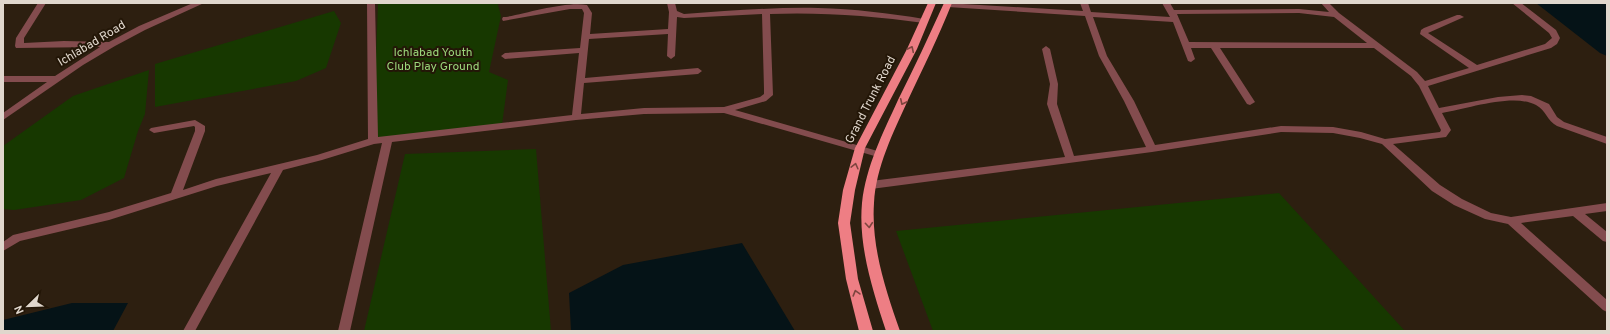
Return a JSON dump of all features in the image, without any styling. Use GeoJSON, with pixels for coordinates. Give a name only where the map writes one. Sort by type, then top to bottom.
{"type":"FeatureCollection","features":[{"type":"Feature","properties":{"kind":"highway","name":"Grand Trunk Road"},"geometry":{"type":"LineString","coordinates":[[866,331],[852,279],[844,223],[849,190],[860,148],[912,49],[932,3]]}},
{"type":"Feature","properties":{"kind":"highway"},"geometry":{"type":"LineString","coordinates":[[893,331],[883,302],[872,255],[868,220],[871,185],[878,154],[948,4]]}},
{"type":"Feature","properties":{"kind":"street"},"geometry":{"type":"LineString","coordinates":[[42,3],[20,38],[19,46],[64,44],[109,45]]}},
{"type":"Feature","properties":{"kind":"street","name":"Ichlabad Road"},"geometry":{"type":"LineString","coordinates":[[3,116],[109,45],[142,28],[200,3]]}},
{"type":"Feature","properties":{"kind":"street"},"geometry":{"type":"LineString","coordinates":[[371,3],[373,141]]}},
{"type":"Feature","properties":{"kind":"street"},"geometry":{"type":"LineString","coordinates":[[671,3],[673,12],[671,56]]}},
{"type":"Feature","properties":{"kind":"street"},"geometry":{"type":"LineString","coordinates":[[1084,3],[1102,56],[1130,101],[1152,149]]}},
{"type":"Feature","properties":{"kind":"street"},"geometry":{"type":"LineString","coordinates":[[1166,3],[1174,16],[1186,45],[1190,60]]}},
{"type":"Feature","properties":{"kind":"street"},"geometry":{"type":"LineString","coordinates":[[1249,3],[1255,12]]}},
{"type":"Feature","properties":{"kind":"street"},"geometry":{"type":"LineString","coordinates":[[871,185],[1152,149],[1281,129],[1333,130],[1361,135],[1385,142],[1443,135],[1446,130],[1423,85],[1414,74],[1336,15],[1325,3]]}},
{"type":"Feature","properties":{"kind":"street"},"geometry":{"type":"LineString","coordinates":[[1423,85],[1548,46],[1554,42],[1556,38],[1553,32],[1516,3]]}},
{"type":"Feature","properties":{"kind":"street"},"geometry":{"type":"LineString","coordinates":[[948,4],[1022,6],[1087,15],[1174,16],[1299,11],[1336,15]]}},
{"type":"Feature","properties":{"kind":"street"},"geometry":{"type":"LineString","coordinates":[[506,19],[570,7],[584,7],[588,13],[576,117]]}},
{"type":"Feature","properties":{"kind":"street"},"geometry":{"type":"LineString","coordinates":[[673,12],[677,15],[684,16],[790,11],[861,12],[924,21]]}},
{"type":"Feature","properties":{"kind":"street"},"geometry":{"type":"LineString","coordinates":[[3,247],[17,238],[109,216],[216,183],[326,156],[373,141],[576,117],[644,111],[724,110],[763,99],[768,95],[769,89],[766,12]]}},
{"type":"Feature","properties":{"kind":"street"},"geometry":{"type":"LineString","coordinates":[[1460,17],[1428,30],[1424,32],[1424,34],[1477,69]]}},
{"type":"Feature","properties":{"kind":"street"},"geometry":{"type":"LineString","coordinates":[[585,37],[672,31]]}},
{"type":"Feature","properties":{"kind":"street"},"geometry":{"type":"LineString","coordinates":[[1186,45],[1376,45]]}},
{"type":"Feature","properties":{"kind":"street"},"geometry":{"type":"LineString","coordinates":[[1214,45],[1250,102]]}},
{"type":"Feature","properties":{"kind":"street"},"geometry":{"type":"LineString","coordinates":[[1046,48],[1054,84],[1052,104],[1071,160]]}},
{"type":"Feature","properties":{"kind":"street"},"geometry":{"type":"LineString","coordinates":[[504,56],[583,50]]}},
{"type":"Feature","properties":{"kind":"street"},"geometry":{"type":"LineString","coordinates":[[580,80],[698,71]]}},
{"type":"Feature","properties":{"kind":"street"},"geometry":{"type":"LineString","coordinates":[[3,79],[57,79]]}},
{"type":"Feature","properties":{"kind":"street"},"geometry":{"type":"LineString","coordinates":[[1436,112],[1520,98],[1540,103],[1547,108],[1549,115],[1560,123],[1607,141]]}},
{"type":"Feature","properties":{"kind":"street"},"geometry":{"type":"LineString","coordinates":[[724,110],[878,154]]}},
{"type":"Feature","properties":{"kind":"street"},"geometry":{"type":"LineString","coordinates":[[154,130],[195,123],[200,126],[200,131],[175,196]]}},
{"type":"Feature","properties":{"kind":"street"},"geometry":{"type":"LineString","coordinates":[[344,331],[388,140]]}},
{"type":"Feature","properties":{"kind":"street"},"geometry":{"type":"LineString","coordinates":[[1385,142],[1436,188],[1458,202],[1489,216],[1511,221],[1607,207]]}},
{"type":"Feature","properties":{"kind":"street"},"geometry":{"type":"LineString","coordinates":[[189,331],[279,168]]}},
{"type":"Feature","properties":{"kind":"street"},"geometry":{"type":"LineString","coordinates":[[1575,212],[1607,238]]}},
{"type":"Feature","properties":{"kind":"street"},"geometry":{"type":"LineString","coordinates":[[1511,221],[1607,307]]}},
{"type":"Feature","properties":{"kind":"green space","name":"Ichlabad Youth Club Play Ground"},"geometry":{"type":"Polygon","coordinates":[[[378,3],[499,3],[498,5],[501,16],[489,72],[508,80],[502,125],[373,141],[378,3]]]}},
{"type":"Feature","properties":{"kind":"green space"},"geometry":{"type":"Polygon","coordinates":[[[334,11],[341,23],[326,68],[296,81],[155,107],[155,64],[334,11]]]}},
{"type":"Feature","properties":{"kind":"green space"},"geometry":{"type":"Polygon","coordinates":[[[149,70],[145,114],[138,131],[124,178],[81,200],[14,210],[3,209],[3,146],[73,96],[149,70]]]}},
{"type":"Feature","properties":{"kind":"green space"},"geometry":{"type":"Polygon","coordinates":[[[536,149],[551,331],[364,331],[405,154],[536,149]]]}},
{"type":"Feature","properties":{"kind":"green space"},"geometry":{"type":"Polygon","coordinates":[[[1279,193],[1405,331],[933,331],[896,231],[1279,193]]]}},
{"type":"Feature","properties":{"kind":"shaded area"},"geometry":{"type":"Polygon","coordinates":[[[1536,3],[1607,3],[1607,56],[1600,53],[1536,3]]]}},
{"type":"Feature","properties":{"kind":"shaded area"},"geometry":{"type":"Polygon","coordinates":[[[742,243],[795,331],[571,331],[569,293],[623,265],[742,243]]]}},
{"type":"Feature","properties":{"kind":"shaded area"},"geometry":{"type":"Polygon","coordinates":[[[72,303],[128,303],[113,331],[3,331],[3,320],[72,303]]]}}]}
